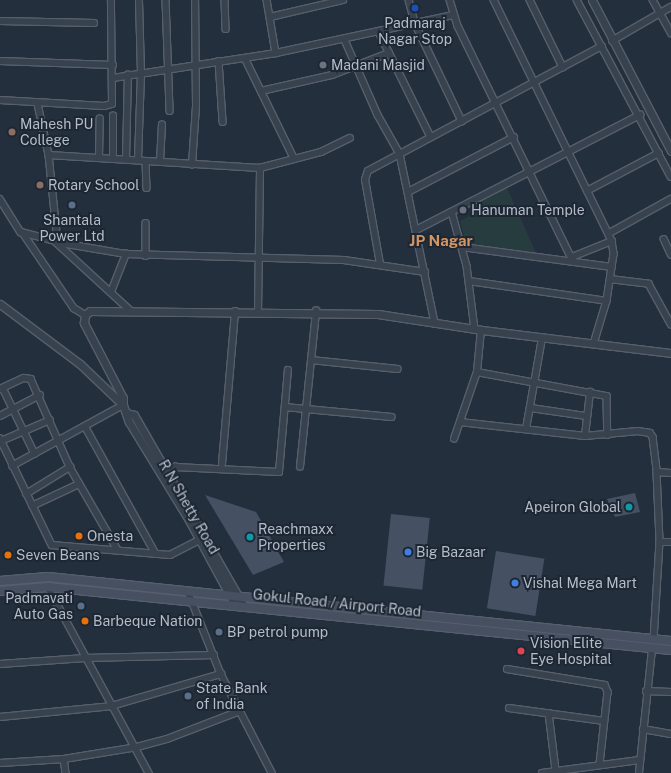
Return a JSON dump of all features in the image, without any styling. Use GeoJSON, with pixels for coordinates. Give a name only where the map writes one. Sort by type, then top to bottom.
{"type":"FeatureCollection","features":[{"type":"Feature","properties":{"kind":"main road","name":"Gokul Road / Airport Road"},"geometry":{"type":"LineString","coordinates":[[0,581],[48,578],[240,595],[671,641]]}},
{"type":"Feature","properties":{"kind":"main road","name":"Gokul Road / Airport Road"},"geometry":{"type":"LineString","coordinates":[[0,591],[48,587],[671,650]]}},
{"type":"Feature","properties":{"kind":"street"},"geometry":{"type":"LineString","coordinates":[[0,100],[38,104],[109,106],[112,101],[113,78],[111,0]]}},
{"type":"Feature","properties":{"kind":"street"},"geometry":{"type":"LineString","coordinates":[[138,160],[141,73],[139,0]]}},
{"type":"Feature","properties":{"kind":"street"},"geometry":{"type":"LineString","coordinates":[[166,0],[170,111]]}},
{"type":"Feature","properties":{"kind":"street"},"geometry":{"type":"LineString","coordinates":[[192,165],[196,64],[195,0]]}},
{"type":"Feature","properties":{"kind":"street"},"geometry":{"type":"LineString","coordinates":[[225,0],[226,29]]}},
{"type":"Feature","properties":{"kind":"street"},"geometry":{"type":"LineString","coordinates":[[267,0],[276,53]]}},
{"type":"Feature","properties":{"kind":"street"},"geometry":{"type":"LineString","coordinates":[[270,17],[344,0]]}},
{"type":"Feature","properties":{"kind":"street"},"geometry":{"type":"LineString","coordinates":[[409,0],[415,23],[462,121]]}},
{"type":"Feature","properties":{"kind":"street"},"geometry":{"type":"LineString","coordinates":[[450,0],[453,15],[514,137],[572,259]]}},
{"type":"Feature","properties":{"kind":"street"},"geometry":{"type":"LineString","coordinates":[[494,0],[612,241],[612,267],[607,301],[594,344]]}},
{"type":"Feature","properties":{"kind":"street"},"geometry":{"type":"LineString","coordinates":[[530,0],[563,67]]}},
{"type":"Feature","properties":{"kind":"street"},"geometry":{"type":"LineString","coordinates":[[578,0],[640,115],[671,177]]}},
{"type":"Feature","properties":{"kind":"street"},"geometry":{"type":"LineString","coordinates":[[592,0],[671,152]]}},
{"type":"Feature","properties":{"kind":"street"},"geometry":{"type":"LineString","coordinates":[[653,0],[671,33]]}},
{"type":"Feature","properties":{"kind":"street"},"geometry":{"type":"LineString","coordinates":[[612,41],[671,7]]}},
{"type":"Feature","properties":{"kind":"street"},"geometry":{"type":"LineString","coordinates":[[113,78],[169,68],[276,53],[345,40],[453,15]]}},
{"type":"Feature","properties":{"kind":"street"},"geometry":{"type":"LineString","coordinates":[[0,21],[94,23]]}},
{"type":"Feature","properties":{"kind":"street"},"geometry":{"type":"LineString","coordinates":[[379,32],[431,138]]}},
{"type":"Feature","properties":{"kind":"street"},"geometry":{"type":"LineString","coordinates":[[345,40],[355,67],[400,154],[418,229],[435,324]]}},
{"type":"Feature","properties":{"kind":"street"},"geometry":{"type":"LineString","coordinates":[[380,264],[365,180],[372,168],[431,138],[496,102],[534,84],[602,46]]}},
{"type":"Feature","properties":{"kind":"street"},"geometry":{"type":"LineString","coordinates":[[261,91],[355,67],[389,53]]}},
{"type":"Feature","properties":{"kind":"street"},"geometry":{"type":"LineString","coordinates":[[245,58],[294,158]]}},
{"type":"Feature","properties":{"kind":"street"},"geometry":{"type":"LineString","coordinates":[[0,61],[113,65]]}},
{"type":"Feature","properties":{"kind":"street"},"geometry":{"type":"LineString","coordinates":[[219,62],[223,122]]}},
{"type":"Feature","properties":{"kind":"street"},"geometry":{"type":"LineString","coordinates":[[126,160],[128,75]]}},
{"type":"Feature","properties":{"kind":"street"},"geometry":{"type":"LineString","coordinates":[[38,104],[49,155],[56,242],[131,311]]}},
{"type":"Feature","properties":{"kind":"street"},"geometry":{"type":"LineString","coordinates":[[418,229],[530,173],[640,115]]}},
{"type":"Feature","properties":{"kind":"street"},"geometry":{"type":"LineString","coordinates":[[113,116],[113,159]]}},
{"type":"Feature","properties":{"kind":"street"},"geometry":{"type":"LineString","coordinates":[[99,158],[100,119]]}},
{"type":"Feature","properties":{"kind":"street"},"geometry":{"type":"LineString","coordinates":[[160,162],[162,125]]}},
{"type":"Feature","properties":{"kind":"street"},"geometry":{"type":"LineString","coordinates":[[410,191],[514,137]]}},
{"type":"Feature","properties":{"kind":"street"},"geometry":{"type":"LineString","coordinates":[[49,155],[260,168],[322,152],[350,138]]}},
{"type":"Feature","properties":{"kind":"street"},"geometry":{"type":"LineString","coordinates":[[587,191],[659,153]]}},
{"type":"Feature","properties":{"kind":"street"},"geometry":{"type":"LineString","coordinates":[[146,160],[146,188]]}},
{"type":"Feature","properties":{"kind":"street"},"geometry":{"type":"LineString","coordinates":[[258,312],[260,168]]}},
{"type":"Feature","properties":{"kind":"street"},"geometry":{"type":"LineString","coordinates":[[0,199],[14,224],[23,232],[74,308],[85,315]]}},
{"type":"Feature","properties":{"kind":"street"},"geometry":{"type":"LineString","coordinates":[[608,234],[671,199]]}},
{"type":"Feature","properties":{"kind":"street"},"geometry":{"type":"LineString","coordinates":[[452,212],[462,247],[478,330],[477,372],[454,439]]}},
{"type":"Feature","properties":{"kind":"street"},"geometry":{"type":"LineString","coordinates":[[146,223],[146,256]]}},
{"type":"Feature","properties":{"kind":"street"},"geometry":{"type":"LineString","coordinates":[[23,232],[56,242],[146,256],[258,258],[380,264],[425,272]]}},
{"type":"Feature","properties":{"kind":"street"},"geometry":{"type":"LineString","coordinates":[[664,239],[671,254]]}},
{"type":"Feature","properties":{"kind":"street"},"geometry":{"type":"LineString","coordinates":[[572,259],[612,241]]}},
{"type":"Feature","properties":{"kind":"street"},"geometry":{"type":"LineString","coordinates":[[462,247],[572,259],[612,267]]}},
{"type":"Feature","properties":{"kind":"street"},"geometry":{"type":"LineString","coordinates":[[111,292],[126,254]]}},
{"type":"Feature","properties":{"kind":"street"},"geometry":{"type":"LineString","coordinates":[[610,279],[649,284],[671,324]]}},
{"type":"Feature","properties":{"kind":"street"},"geometry":{"type":"LineString","coordinates":[[469,281],[607,301]]}},
{"type":"Feature","properties":{"kind":"street","name":"R N Shetty Road"},"geometry":{"type":"LineString","coordinates":[[0,304],[80,364],[123,405],[127,413],[134,415],[160,465],[207,545],[240,595],[244,606]]}},
{"type":"Feature","properties":{"kind":"street"},"geometry":{"type":"LineString","coordinates":[[85,315],[95,310],[235,312],[316,311],[378,314],[478,330],[671,352]]}},
{"type":"Feature","properties":{"kind":"street"},"geometry":{"type":"LineString","coordinates":[[300,467],[316,311]]}},
{"type":"Feature","properties":{"kind":"street"},"geometry":{"type":"LineString","coordinates":[[222,464],[235,312]]}},
{"type":"Feature","properties":{"kind":"street"},"geometry":{"type":"LineString","coordinates":[[12,466],[123,405],[123,398],[88,335],[84,323],[85,315]]}},
{"type":"Feature","properties":{"kind":"street"},"geometry":{"type":"LineString","coordinates":[[526,430],[536,384],[542,338]]}},
{"type":"Feature","properties":{"kind":"street"},"geometry":{"type":"LineString","coordinates":[[311,360],[398,369]]}},
{"type":"Feature","properties":{"kind":"street"},"geometry":{"type":"LineString","coordinates":[[166,475],[176,467],[279,472],[288,370]]}},
{"type":"Feature","properties":{"kind":"street"},"geometry":{"type":"LineString","coordinates":[[477,372],[536,384],[602,394],[609,399],[608,435]]}},
{"type":"Feature","properties":{"kind":"street"},"geometry":{"type":"LineString","coordinates":[[35,454],[2,389],[28,377],[40,395],[70,467],[118,550]]}},
{"type":"Feature","properties":{"kind":"street"},"geometry":{"type":"LineString","coordinates":[[585,436],[586,416],[590,392]]}},
{"type":"Feature","properties":{"kind":"street"},"geometry":{"type":"LineString","coordinates":[[0,416],[40,395]]}},
{"type":"Feature","properties":{"kind":"street"},"geometry":{"type":"LineString","coordinates":[[285,407],[392,417]]}},
{"type":"Feature","properties":{"kind":"street"},"geometry":{"type":"LineString","coordinates":[[531,408],[586,416]]}},
{"type":"Feature","properties":{"kind":"street"},"geometry":{"type":"LineString","coordinates":[[50,420],[1,440],[12,466],[52,545],[156,554],[174,554],[199,540]]}},
{"type":"Feature","properties":{"kind":"street"},"geometry":{"type":"LineString","coordinates":[[460,422],[585,436],[638,431],[650,433],[653,436],[657,472],[660,542],[654,639]]}},
{"type":"Feature","properties":{"kind":"street"},"geometry":{"type":"LineString","coordinates":[[85,426],[156,554]]}},
{"type":"Feature","properties":{"kind":"street"},"geometry":{"type":"LineString","coordinates":[[26,494],[70,467]]}},
{"type":"Feature","properties":{"kind":"street"},"geometry":{"type":"LineString","coordinates":[[657,472],[671,473]]}},
{"type":"Feature","properties":{"kind":"street","name":"R N Shetty Road"},"geometry":{"type":"LineString","coordinates":[[166,475],[199,540],[207,545],[235,606]]}},
{"type":"Feature","properties":{"kind":"street"},"geometry":{"type":"LineString","coordinates":[[32,506],[79,484]]}},
{"type":"Feature","properties":{"kind":"street"},"geometry":{"type":"LineString","coordinates":[[660,542],[671,542]]}},
{"type":"Feature","properties":{"kind":"street"},"geometry":{"type":"LineString","coordinates":[[48,587],[85,658],[150,773]]}},
{"type":"Feature","properties":{"kind":"street"},"geometry":{"type":"LineString","coordinates":[[188,591],[221,674],[272,773]]}},
{"type":"Feature","properties":{"kind":"street"},"geometry":{"type":"LineString","coordinates":[[639,773],[646,691],[652,649]]}},
{"type":"Feature","properties":{"kind":"street"},"geometry":{"type":"LineString","coordinates":[[0,664],[85,658],[214,655]]}},
{"type":"Feature","properties":{"kind":"street"},"geometry":{"type":"LineString","coordinates":[[507,669],[605,685],[608,692],[600,765]]}},
{"type":"Feature","properties":{"kind":"street"},"geometry":{"type":"LineString","coordinates":[[0,717],[112,706],[221,674]]}},
{"type":"Feature","properties":{"kind":"street"},"geometry":{"type":"LineString","coordinates":[[646,691],[671,692]]}},
{"type":"Feature","properties":{"kind":"street"},"geometry":{"type":"LineString","coordinates":[[509,708],[604,721]]}},
{"type":"Feature","properties":{"kind":"street"},"geometry":{"type":"LineString","coordinates":[[0,763],[64,759],[136,747],[167,739],[240,711]]}},
{"type":"Feature","properties":{"kind":"street"},"geometry":{"type":"LineString","coordinates":[[548,713],[556,770]]}},
{"type":"Feature","properties":{"kind":"street"},"geometry":{"type":"LineString","coordinates":[[643,729],[671,734]]}},
{"type":"Feature","properties":{"kind":"street"},"geometry":{"type":"LineString","coordinates":[[64,759],[66,773]]}},
{"type":"Feature","properties":{"kind":"street"},"geometry":{"type":"LineString","coordinates":[[542,773],[639,760]]}},
{"type":"Feature","properties":{"kind":"green space"},"geometry":{"type":"Polygon","coordinates":[[[507,188],[536,253],[466,244],[460,221],[473,214],[472,202],[507,188]]]}},
{"type":"Feature","properties":{"kind":"building"},"geometry":{"type":"Polygon","coordinates":[[[635,493],[640,512],[615,517],[607,499],[635,493]]]}},
{"type":"Feature","properties":{"kind":"building","name":"Reachmaxx Properties"},"geometry":{"type":"Polygon","coordinates":[[[205,495],[256,512],[284,562],[253,575],[205,495]]]}},
{"type":"Feature","properties":{"kind":"building","name":"Big Bazaar"},"geometry":{"type":"Polygon","coordinates":[[[391,514],[430,518],[422,590],[383,586],[391,514]]]}},
{"type":"Feature","properties":{"kind":"building","name":"Vishal Mega Mart"},"geometry":{"type":"Polygon","coordinates":[[[496,551],[544,559],[535,616],[487,608],[496,551]]]}},
{"type":"Feature","properties":{"kind":"place","name":"Padmaraj Nagar Stop"},"geometry":{"type":"Point","coordinates":[415,8]}},
{"type":"Feature","properties":{"kind":"place","name":"Madani Masjid"},"geometry":{"type":"Point","coordinates":[323,65]}},
{"type":"Feature","properties":{"kind":"place","name":"Mahesh PU College"},"geometry":{"type":"Point","coordinates":[12,132]}},
{"type":"Feature","properties":{"kind":"place","name":"Rotary School"},"geometry":{"type":"Point","coordinates":[40,185]}},
{"type":"Feature","properties":{"kind":"place","name":"Shantala Power Ltd"},"geometry":{"type":"Point","coordinates":[72,205]}},
{"type":"Feature","properties":{"kind":"place","name":"Hanuman Temple"},"geometry":{"type":"Point","coordinates":[463,210]}},
{"type":"Feature","properties":{"kind":"place","name":"Apeiron Global"},"geometry":{"type":"Point","coordinates":[629,507]}},
{"type":"Feature","properties":{"kind":"place","name":"Onesta"},"geometry":{"type":"Point","coordinates":[79,536]}},
{"type":"Feature","properties":{"kind":"place","name":"Reachmaxx Properties"},"geometry":{"type":"Point","coordinates":[250,537]}},
{"type":"Feature","properties":{"kind":"place","name":"Big Bazaar"},"geometry":{"type":"Point","coordinates":[408,552]}},
{"type":"Feature","properties":{"kind":"place","name":"Seven Beans"},"geometry":{"type":"Point","coordinates":[8,555]}},
{"type":"Feature","properties":{"kind":"place","name":"Vishal Mega Mart"},"geometry":{"type":"Point","coordinates":[515,583]}},
{"type":"Feature","properties":{"kind":"place","name":"Padmavati Auto Gas"},"geometry":{"type":"Point","coordinates":[81,606]}},
{"type":"Feature","properties":{"kind":"place","name":"Barbeque Nation"},"geometry":{"type":"Point","coordinates":[85,621]}},
{"type":"Feature","properties":{"kind":"place","name":"BP petrol pump"},"geometry":{"type":"Point","coordinates":[219,632]}},
{"type":"Feature","properties":{"kind":"place","name":"Vision Elite Eye Hospital"},"geometry":{"type":"Point","coordinates":[521,651]}},
{"type":"Feature","properties":{"kind":"place","name":"State Bank of India"},"geometry":{"type":"Point","coordinates":[188,696]}},
{"type":"Feature","properties":{"kind":"district","name":"JP Nagar"},"geometry":{"type":"Point","coordinates":[441,241]}}]}
